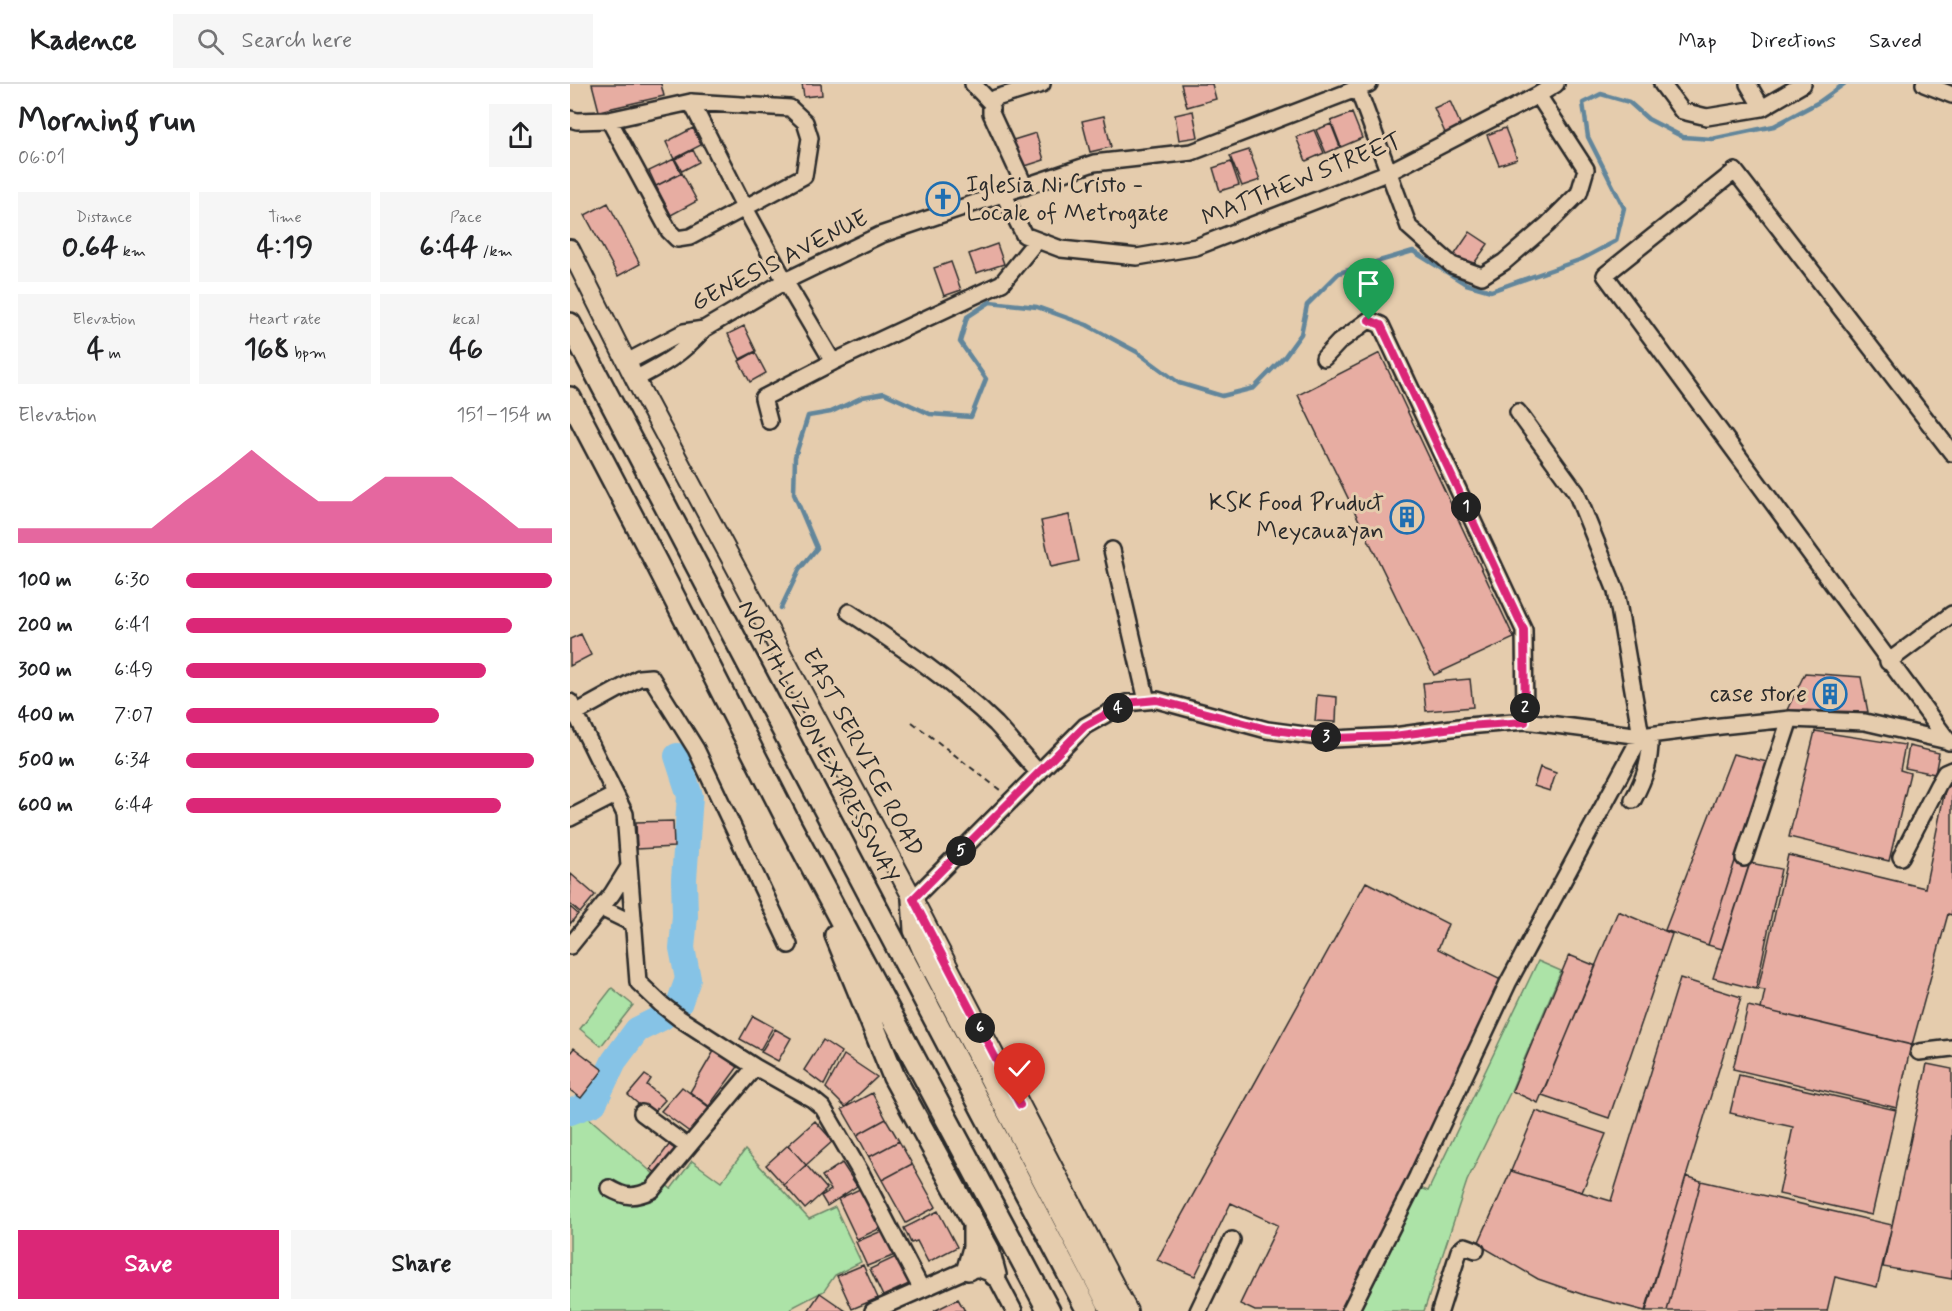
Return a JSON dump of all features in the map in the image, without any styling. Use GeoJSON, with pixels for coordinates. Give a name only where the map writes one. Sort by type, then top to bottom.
{"type":"FeatureCollection","features":[{"type":"Feature","properties":{"kind":"highway","name":"NORTH LUZON EXPRESSWAY"},"geometry":{"type":"LineString","coordinates":[[570,324],[1088,1311]]}},
{"type":"Feature","properties":{"kind":"highway"},"geometry":{"type":"LineString","coordinates":[[570,398],[791,827],[1049,1311]]}},
{"type":"Feature","properties":{"kind":"highway"},"geometry":{"type":"LineString","coordinates":[[791,827],[894,1077],[988,1249],[995,1275]]}},
{"type":"Feature","properties":{"kind":"highway"},"geometry":{"type":"LineString","coordinates":[[913,899],[915,930],[924,951],[1112,1311]]}},
{"type":"Feature","properties":{"kind":"highway"},"geometry":{"type":"LineString","coordinates":[[968,1269],[974,1248],[974,1223]]}},
{"type":"Feature","properties":{"kind":"main road","name":"EAST SERVICE ROAD"},"geometry":{"type":"LineString","coordinates":[[570,249],[635,379],[913,899],[1128,1311]]}},
{"type":"Feature","properties":{"kind":"street"},"geometry":{"type":"LineString","coordinates":[[974,84],[991,104]]}},
{"type":"Feature","properties":{"kind":"street"},"geometry":{"type":"LineString","coordinates":[[1025,187],[991,113],[991,104],[996,98],[1042,84]]}},
{"type":"Feature","properties":{"kind":"street","name":"MATTHEW STREET"},"geometry":{"type":"LineString","coordinates":[[1004,195],[1024,235],[1061,249],[1137,257],[1196,248],[1389,172],[1556,84]]}},
{"type":"Feature","properties":{"kind":"street"},"geometry":{"type":"LineString","coordinates":[[1662,84],[1682,111],[1707,117],[1762,108],[1803,84]]}},
{"type":"Feature","properties":{"kind":"street"},"geometry":{"type":"LineString","coordinates":[[1748,84],[1762,108]]}},
{"type":"Feature","properties":{"kind":"street"},"geometry":{"type":"LineString","coordinates":[[1927,85],[1952,95]]}},
{"type":"Feature","properties":{"kind":"street"},"geometry":{"type":"LineString","coordinates":[[1361,86],[1409,227],[1452,265],[1482,276],[1504,262],[1547,225],[1579,193],[1586,170],[1538,95]]}},
{"type":"Feature","properties":{"kind":"street","name":"GENESIS AVENUE"},"geometry":{"type":"LineString","coordinates":[[627,362],[684,332],[704,329],[785,281],[880,235],[1094,163],[1192,152],[1361,86]]}},
{"type":"Feature","properties":{"kind":"street"},"geometry":{"type":"LineString","coordinates":[[692,102],[745,208],[833,362]]}},
{"type":"Feature","properties":{"kind":"street"},"geometry":{"type":"LineString","coordinates":[[570,119],[577,121],[609,120],[692,102],[790,108],[805,122],[810,138],[804,176],[690,237],[676,239],[669,231],[609,120]]}},
{"type":"Feature","properties":{"kind":"street"},"geometry":{"type":"LineString","coordinates":[[1950,742],[1888,662],[1605,275],[1735,171],[1952,453]]}},
{"type":"Feature","properties":{"kind":"street"},"geometry":{"type":"LineString","coordinates":[[769,421],[764,398],[833,362],[1002,283],[1036,240]]}},
{"type":"Feature","properties":{"kind":"street"},"geometry":{"type":"LineString","coordinates":[[1324,358],[1339,342],[1369,320],[1381,325],[1524,630],[1525,722]]}},
{"type":"Feature","properties":{"kind":"street"},"geometry":{"type":"LineString","coordinates":[[635,379],[666,363],[689,347],[704,329]]}},
{"type":"Feature","properties":{"kind":"street"},"geometry":{"type":"LineString","coordinates":[[1518,412],[1576,492],[1616,591],[1645,736],[1651,752],[1645,778],[1633,800]]}},
{"type":"Feature","properties":{"kind":"street"},"geometry":{"type":"LineString","coordinates":[[1112,550],[1146,701]]}},
{"type":"Feature","properties":{"kind":"street"},"geometry":{"type":"LineString","coordinates":[[849,612],[931,668],[995,724],[1039,773]]}},
{"type":"Feature","properties":{"kind":"street"},"geometry":{"type":"LineString","coordinates":[[1888,662],[1952,614]]}},
{"type":"Feature","properties":{"kind":"street"},"geometry":{"type":"LineString","coordinates":[[789,945],[696,749],[651,677],[639,678],[572,710],[626,814],[638,982],[679,1018],[755,1067],[813,1099],[823,1108],[861,1173],[921,1288]]}},
{"type":"Feature","properties":{"kind":"street"},"geometry":{"type":"LineString","coordinates":[[913,899],[1085,726],[1126,703],[1157,700],[1267,729],[1334,738],[1394,736],[1467,726],[1525,722],[1645,736],[1790,719],[1864,722],[1950,742]]}},
{"type":"Feature","properties":{"kind":"street"},"geometry":{"type":"LineString","coordinates":[[1744,858],[1790,719]]}},
{"type":"Feature","properties":{"kind":"street"},"geometry":{"type":"LineString","coordinates":[[1350,1311],[1417,1177],[1508,983],[1645,736]]}},
{"type":"Feature","properties":{"kind":"street"},"geometry":{"type":"LineString","coordinates":[[1901,857],[1938,785],[1945,774],[1952,770]]}},
{"type":"Feature","properties":{"kind":"street"},"geometry":{"type":"LineString","coordinates":[[570,818],[615,795]]}},
{"type":"Feature","properties":{"kind":"street"},"geometry":{"type":"LineString","coordinates":[[570,946],[612,894],[629,867]]}},
{"type":"Feature","properties":{"kind":"street"},"geometry":{"type":"LineString","coordinates":[[601,908],[634,924]]}},
{"type":"Feature","properties":{"kind":"street"},"geometry":{"type":"LineString","coordinates":[[1919,1052],[1952,1048]]}},
{"type":"Feature","properties":{"kind":"street"},"geometry":{"type":"LineString","coordinates":[[609,1188],[621,1195],[638,1196],[652,1190],[755,1067]]}},
{"type":"Feature","properties":{"kind":"street"},"geometry":{"type":"LineString","coordinates":[[642,1113],[688,1147]]}},
{"type":"Feature","properties":{"kind":"street"},"geometry":{"type":"LineString","coordinates":[[1198,1311],[1232,1240]]}},
{"type":"Feature","properties":{"kind":"street"},"geometry":{"type":"LineString","coordinates":[[1440,1311],[1459,1251],[1465,1246],[1476,1250]]}},
{"type":"Feature","properties":{"kind":"street"},"geometry":{"type":"LineString","coordinates":[[873,1311],[899,1305],[921,1288],[968,1269],[979,1269],[995,1275],[1014,1311]]}},
{"type":"Feature","properties":{"kind":"path"},"geometry":{"type":"LineString","coordinates":[[912,722],[1013,799]]}},
{"type":"Feature","properties":{"kind":"green space"},"geometry":{"type":"Polygon","coordinates":[[[1538,961],[1561,971],[1511,1091],[1467,1181],[1424,1311],[1358,1311],[1417,1187],[1428,1191],[1538,961]]]}},
{"type":"Feature","properties":{"kind":"green space"},"geometry":{"type":"Polygon","coordinates":[[[612,988],[633,1005],[601,1046],[580,1029],[612,988]]]}},
{"type":"Feature","properties":{"kind":"green space"},"geometry":{"type":"Polygon","coordinates":[[[589,1118],[671,1189],[692,1161],[721,1182],[745,1150],[809,1219],[835,1207],[861,1262],[835,1275],[824,1291],[793,1307],[790,1311],[570,1311],[570,1121],[589,1118]]]}},
{"type":"Feature","properties":{"kind":"building"},"geometry":{"type":"Polygon","coordinates":[[[592,84],[661,84],[664,96],[599,111],[592,84]]]}},
{"type":"Feature","properties":{"kind":"building"},"geometry":{"type":"Polygon","coordinates":[[[802,84],[821,84],[822,95],[804,97],[802,84]]]}},
{"type":"Feature","properties":{"kind":"building"},"geometry":{"type":"Polygon","coordinates":[[[1181,84],[1212,84],[1216,99],[1187,107],[1181,84]]]}},
{"type":"Feature","properties":{"kind":"building"},"geometry":{"type":"Polygon","coordinates":[[[1450,101],[1462,128],[1446,135],[1434,108],[1450,101]]]}},
{"type":"Feature","properties":{"kind":"building"},"geometry":{"type":"Polygon","coordinates":[[[1193,111],[1198,137],[1179,140],[1175,115],[1193,111]]]}},
{"type":"Feature","properties":{"kind":"building"},"geometry":{"type":"Polygon","coordinates":[[[1352,113],[1362,138],[1341,147],[1331,121],[1352,113]]]}},
{"type":"Feature","properties":{"kind":"building"},"geometry":{"type":"Polygon","coordinates":[[[1104,116],[1111,147],[1090,152],[1082,121],[1104,116]]]}},
{"type":"Feature","properties":{"kind":"building"},"geometry":{"type":"Polygon","coordinates":[[[1331,124],[1340,147],[1326,153],[1316,130],[1331,124]]]}},
{"type":"Feature","properties":{"kind":"building"},"geometry":{"type":"Polygon","coordinates":[[[693,128],[701,145],[674,159],[666,142],[693,128]]]}},
{"type":"Feature","properties":{"kind":"building"},"geometry":{"type":"Polygon","coordinates":[[[1505,128],[1517,159],[1499,165],[1487,135],[1505,128]]]}},
{"type":"Feature","properties":{"kind":"building"},"geometry":{"type":"Polygon","coordinates":[[[1314,130],[1324,153],[1306,161],[1296,137],[1314,130]]]}},
{"type":"Feature","properties":{"kind":"building"},"geometry":{"type":"Polygon","coordinates":[[[1036,133],[1044,160],[1019,168],[1010,141],[1036,133]]]}},
{"type":"Feature","properties":{"kind":"building"},"geometry":{"type":"Polygon","coordinates":[[[693,150],[699,162],[682,171],[675,159],[693,150]]]}},
{"type":"Feature","properties":{"kind":"building"},"geometry":{"type":"Polygon","coordinates":[[[1249,150],[1260,180],[1242,186],[1230,156],[1249,150]]]}},
{"type":"Feature","properties":{"kind":"building"},"geometry":{"type":"Polygon","coordinates":[[[674,159],[681,173],[656,186],[649,171],[674,159]]]}},
{"type":"Feature","properties":{"kind":"building"},"geometry":{"type":"Polygon","coordinates":[[[1231,162],[1239,185],[1220,191],[1213,168],[1231,162]]]}},
{"type":"Feature","properties":{"kind":"building"},"geometry":{"type":"Polygon","coordinates":[[[682,173],[697,201],[671,215],[656,186],[682,173]]]}},
{"type":"Feature","properties":{"kind":"building"},"geometry":{"type":"Polygon","coordinates":[[[608,203],[640,264],[618,276],[585,215],[608,203]]]}},
{"type":"Feature","properties":{"kind":"building"},"geometry":{"type":"Polygon","coordinates":[[[1470,232],[1488,244],[1470,269],[1453,257],[1470,232]]]}},
{"type":"Feature","properties":{"kind":"building"},"geometry":{"type":"Polygon","coordinates":[[[997,244],[1004,264],[976,273],[969,254],[997,244]]]}},
{"type":"Feature","properties":{"kind":"building"},"geometry":{"type":"Polygon","coordinates":[[[951,262],[961,290],[944,296],[934,268],[951,262]]]}},
{"type":"Feature","properties":{"kind":"building"},"geometry":{"type":"Polygon","coordinates":[[[744,326],[756,351],[740,359],[728,334],[744,326]]]}},
{"type":"Feature","properties":{"kind":"building"},"geometry":{"type":"Polygon","coordinates":[[[755,352],[766,373],[750,382],[739,361],[755,352]]]}},
{"type":"Feature","properties":{"kind":"building","name":"KSK Food Pruduct Meycauayan"},"geometry":{"type":"Polygon","coordinates":[[[1380,353],[1514,638],[1434,675],[1298,395],[1380,353]]]}},
{"type":"Feature","properties":{"kind":"building"},"geometry":{"type":"Polygon","coordinates":[[[1069,515],[1079,561],[1051,567],[1041,521],[1069,515]]]}},
{"type":"Feature","properties":{"kind":"building"},"geometry":{"type":"Polygon","coordinates":[[[581,634],[591,655],[570,666],[570,639],[581,634]]]}},
{"type":"Feature","properties":{"kind":"building","name":"case store"},"geometry":{"type":"Polygon","coordinates":[[[1805,673],[1861,677],[1868,712],[1787,710],[1805,673]]]}},
{"type":"Feature","properties":{"kind":"building"},"geometry":{"type":"Polygon","coordinates":[[[1470,679],[1473,707],[1426,711],[1423,683],[1470,679]]]}},
{"type":"Feature","properties":{"kind":"building"},"geometry":{"type":"Polygon","coordinates":[[[1317,695],[1337,697],[1336,722],[1315,721],[1317,695]]]}},
{"type":"Feature","properties":{"kind":"building"},"geometry":{"type":"Polygon","coordinates":[[[1815,731],[1905,745],[1900,770],[1910,773],[1889,861],[1789,837],[1815,731]]]}},
{"type":"Feature","properties":{"kind":"building"},"geometry":{"type":"Polygon","coordinates":[[[1909,746],[1939,753],[1935,774],[1905,768],[1909,746]]]}},
{"type":"Feature","properties":{"kind":"building"},"geometry":{"type":"Polygon","coordinates":[[[1733,754],[1767,762],[1708,945],[1665,930],[1733,754]]]}},
{"type":"Feature","properties":{"kind":"building"},"geometry":{"type":"Polygon","coordinates":[[[1540,767],[1556,773],[1550,791],[1534,786],[1540,767]]]}},
{"type":"Feature","properties":{"kind":"building"},"geometry":{"type":"Polygon","coordinates":[[[1946,785],[1952,787],[1952,915],[1948,914],[1912,1045],[1761,1009],[1765,990],[1758,989],[1788,855],[1925,888],[1946,785]]]}},
{"type":"Feature","properties":{"kind":"building"},"geometry":{"type":"Polygon","coordinates":[[[673,821],[674,847],[637,849],[636,822],[673,821]]]}},
{"type":"Feature","properties":{"kind":"building"},"geometry":{"type":"Polygon","coordinates":[[[1735,861],[1749,865],[1722,949],[1708,945],[1735,861]]]}},
{"type":"Feature","properties":{"kind":"building"},"geometry":{"type":"Polygon","coordinates":[[[1750,863],[1781,869],[1756,989],[1713,978],[1750,863]]]}},
{"type":"Feature","properties":{"kind":"building"},"geometry":{"type":"Polygon","coordinates":[[[571,874],[595,895],[580,913],[570,904],[571,874]]]}},
{"type":"Feature","properties":{"kind":"building"},"geometry":{"type":"Polygon","coordinates":[[[1366,882],[1448,924],[1438,949],[1505,982],[1344,1311],[1255,1311],[1240,1304],[1278,1225],[1231,1203],[1195,1276],[1157,1260],[1366,882]]]}},
{"type":"Feature","properties":{"kind":"building"},"geometry":{"type":"Polygon","coordinates":[[[570,907],[578,914],[570,924],[570,907]]]}},
{"type":"Feature","properties":{"kind":"building"},"geometry":{"type":"Polygon","coordinates":[[[1618,911],[1672,934],[1609,1118],[1542,1095],[1618,911]]]}},
{"type":"Feature","properties":{"kind":"building"},"geometry":{"type":"Polygon","coordinates":[[[1569,955],[1596,966],[1538,1103],[1512,1091],[1569,955]]]}},
{"type":"Feature","properties":{"kind":"building"},"geometry":{"type":"Polygon","coordinates":[[[1680,978],[1741,997],[1645,1311],[1587,1296],[1538,1279],[1478,1244],[1511,1171],[1611,1201],[1680,978]]]}},
{"type":"Feature","properties":{"kind":"building"},"geometry":{"type":"Polygon","coordinates":[[[1748,1006],[1911,1045],[1897,1108],[1733,1069],[1748,1006]]]}},
{"type":"Feature","properties":{"kind":"building"},"geometry":{"type":"Polygon","coordinates":[[[753,1016],[773,1027],[760,1050],[740,1039],[753,1016]]]}},
{"type":"Feature","properties":{"kind":"building"},"geometry":{"type":"Polygon","coordinates":[[[775,1029],[791,1038],[778,1061],[761,1052],[775,1029]]]}},
{"type":"Feature","properties":{"kind":"building"},"geometry":{"type":"Polygon","coordinates":[[[823,1040],[841,1052],[824,1085],[804,1070],[823,1040]]]}},
{"type":"Feature","properties":{"kind":"building"},"geometry":{"type":"Polygon","coordinates":[[[574,1048],[603,1070],[581,1098],[570,1090],[570,1053],[574,1048]]]}},
{"type":"Feature","properties":{"kind":"building"},"geometry":{"type":"Polygon","coordinates":[[[714,1051],[740,1064],[709,1106],[690,1092],[714,1051]]]}},
{"type":"Feature","properties":{"kind":"building"},"geometry":{"type":"Polygon","coordinates":[[[844,1055],[877,1077],[845,1107],[826,1088],[844,1055]]]}},
{"type":"Feature","properties":{"kind":"building"},"geometry":{"type":"Polygon","coordinates":[[[1927,1064],[1952,1069],[1952,1279],[1883,1267],[1927,1064]]]}},
{"type":"Feature","properties":{"kind":"building"},"geometry":{"type":"Polygon","coordinates":[[[645,1075],[651,1079],[647,1085],[665,1100],[651,1115],[628,1095],[645,1075]]]}},
{"type":"Feature","properties":{"kind":"building"},"geometry":{"type":"Polygon","coordinates":[[[1739,1075],[1896,1110],[1872,1215],[1779,1194],[1793,1127],[1730,1113],[1739,1075]]]}},
{"type":"Feature","properties":{"kind":"building"},"geometry":{"type":"Polygon","coordinates":[[[682,1087],[710,1108],[691,1133],[661,1111],[682,1087]]]}},
{"type":"Feature","properties":{"kind":"building"},"geometry":{"type":"Polygon","coordinates":[[[872,1093],[886,1119],[857,1135],[842,1109],[872,1093]]]}},
{"type":"Feature","properties":{"kind":"building"},"geometry":{"type":"Polygon","coordinates":[[[1536,1111],[1606,1134],[1582,1192],[1511,1171],[1536,1111]]]}},
{"type":"Feature","properties":{"kind":"building"},"geometry":{"type":"Polygon","coordinates":[[[886,1119],[899,1141],[869,1157],[857,1135],[886,1119]]]}},
{"type":"Feature","properties":{"kind":"building"},"geometry":{"type":"Polygon","coordinates":[[[815,1121],[833,1141],[806,1165],[788,1145],[815,1121]]]}},
{"type":"Feature","properties":{"kind":"building"},"geometry":{"type":"Polygon","coordinates":[[[899,1141],[912,1164],[882,1180],[869,1157],[899,1141]]]}},
{"type":"Feature","properties":{"kind":"building"},"geometry":{"type":"Polygon","coordinates":[[[669,1145],[679,1152],[661,1177],[651,1169],[669,1145]]]}},
{"type":"Feature","properties":{"kind":"building"},"geometry":{"type":"Polygon","coordinates":[[[788,1145],[806,1165],[784,1185],[766,1165],[788,1145]]]}},
{"type":"Feature","properties":{"kind":"building"},"geometry":{"type":"Polygon","coordinates":[[[842,1163],[857,1186],[827,1206],[821,1196],[831,1190],[822,1176],[842,1163]]]}},
{"type":"Feature","properties":{"kind":"building"},"geometry":{"type":"Polygon","coordinates":[[[912,1164],[936,1207],[906,1223],[882,1180],[912,1164]]]}},
{"type":"Feature","properties":{"kind":"building"},"geometry":{"type":"Polygon","coordinates":[[[806,1165],[827,1189],[805,1209],[784,1185],[806,1165]]]}},
{"type":"Feature","properties":{"kind":"building"},"geometry":{"type":"Polygon","coordinates":[[[1686,1176],[1701,1181],[1667,1311],[1646,1311],[1686,1176]]]}},
{"type":"Feature","properties":{"kind":"building"},"geometry":{"type":"Polygon","coordinates":[[[1701,1181],[1892,1225],[1877,1287],[1835,1277],[1827,1311],[1667,1311],[1701,1181]]]}},
{"type":"Feature","properties":{"kind":"building"},"geometry":{"type":"Polygon","coordinates":[[[862,1188],[881,1228],[857,1239],[838,1199],[862,1188]]]}},
{"type":"Feature","properties":{"kind":"building"},"geometry":{"type":"Polygon","coordinates":[[[938,1211],[957,1247],[928,1262],[917,1241],[911,1243],[904,1228],[938,1211]]]}},
{"type":"Feature","properties":{"kind":"building"},"geometry":{"type":"Polygon","coordinates":[[[884,1230],[895,1255],[867,1266],[856,1242],[884,1230]]]}},
{"type":"Feature","properties":{"kind":"building"},"geometry":{"type":"Polygon","coordinates":[[[898,1256],[911,1283],[883,1296],[870,1269],[898,1256]]]}},
{"type":"Feature","properties":{"kind":"building"},"geometry":{"type":"Polygon","coordinates":[[[863,1265],[878,1298],[852,1309],[837,1276],[863,1265]]]}},
{"type":"Feature","properties":{"kind":"building"},"geometry":{"type":"Polygon","coordinates":[[[820,1293],[846,1311],[808,1311],[820,1293]]]}},
{"type":"Feature","properties":{"kind":"building"},"geometry":{"type":"Polygon","coordinates":[[[958,1299],[965,1311],[934,1311],[958,1299]]]}},
{"type":"Feature","properties":{"kind":"waterway"},"geometry":{"type":"LineString","coordinates":[[781,608],[799,570],[817,548],[794,494],[795,457],[808,416],[831,412],[863,397],[884,393],[930,414],[971,417],[986,379],[960,342],[967,317],[990,302],[1037,307],[1087,325],[1137,352],[1179,383],[1222,396],[1254,388],[1285,356],[1301,334],[1307,305],[1339,273],[1413,251],[1466,284],[1491,291],[1582,259],[1616,241],[1624,208],[1588,137],[1583,103],[1601,94],[1629,102],[1648,119],[1683,137],[1712,139],[1774,126],[1819,102],[1844,84]]}},
{"type":"Feature","properties":{"kind":"waterway"},"geometry":{"type":"LineString","coordinates":[[570,1112],[594,1103],[614,1061],[637,1030],[663,1017],[679,1004],[688,979],[682,948],[690,796],[677,756]]}},
{"type":"Feature","properties":{"kind":"place","name":"Iglesia Ni Cristo - Locale of Metrogate"},"geometry":{"type":"Point","coordinates":[943,199]}},
{"type":"Feature","properties":{"kind":"place","name":"KSK Food Pruduct Meycauayan"},"geometry":{"type":"Point","coordinates":[1407,517]}},
{"type":"Feature","properties":{"kind":"place","name":"case store"},"geometry":{"type":"Point","coordinates":[1830,694]}},
{"type":"Feature","properties":{"kind":"route"},"geometry":{"type":"LineString","coordinates":[[1020,1105],[913,899],[1085,726],[1126,703],[1157,700],[1267,729],[1334,738],[1394,736],[1467,726],[1525,722],[1524,630],[1381,325],[1369,320]]}}]}
